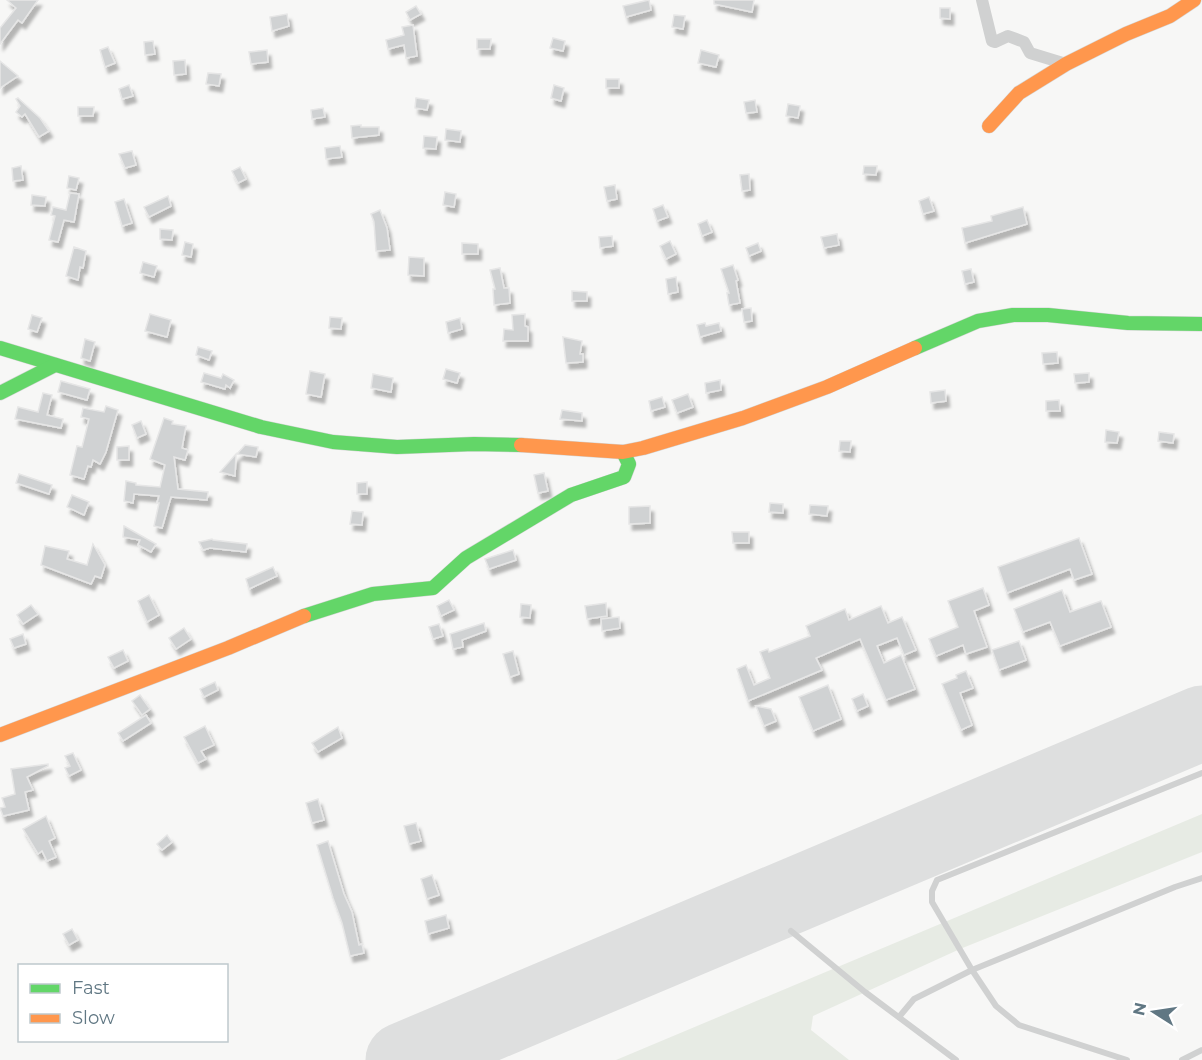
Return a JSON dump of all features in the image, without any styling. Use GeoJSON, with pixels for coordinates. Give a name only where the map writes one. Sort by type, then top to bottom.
{"type":"FeatureCollection","features":[{"type":"Feature","properties":{"kind":"main road"},"geometry":{"type":"LineString","coordinates":[[989,126],[1018,93],[1066,64],[1126,34],[1170,16],[1194,0]]}},
{"type":"Feature","properties":{"kind":"main road"},"geometry":{"type":"LineString","coordinates":[[0,348],[261,427],[333,442],[397,447],[474,444],[554,446],[623,452],[743,418],[827,387],[978,321],[990,318],[1026,313],[1071,315],[1120,322],[1202,324]]}},
{"type":"Feature","properties":{"kind":"main road"},"geometry":{"type":"LineString","coordinates":[[0,393],[55,365]]}},
{"type":"Feature","properties":{"kind":"main road"},"geometry":{"type":"LineString","coordinates":[[0,735],[324,610],[374,594],[433,588],[466,558],[571,495],[624,477],[629,470],[630,462],[623,452]]}},
{"type":"Feature","properties":{"kind":"street"},"geometry":{"type":"LineString","coordinates":[[982,0],[992,41],[995,42],[1008,36],[1024,42],[1030,53],[1066,64]]}},
{"type":"Feature","properties":{"kind":"lane"},"geometry":{"type":"LineString","coordinates":[[1127,1060],[1019,1024],[996,1006],[932,902],[932,891],[938,880],[1202,773]]}},
{"type":"Feature","properties":{"kind":"lane"},"geometry":{"type":"LineString","coordinates":[[899,1017],[914,999],[972,970],[1174,887],[1202,878]]}},
{"type":"Feature","properties":{"kind":"lane"},"geometry":{"type":"LineString","coordinates":[[791,931],[865,992],[956,1060]]}},
{"type":"Feature","properties":{"kind":"lane"},"geometry":{"type":"LineString","coordinates":[[1182,1060],[1202,1050]]}},
{"type":"Feature","properties":{"kind":"shaded area"},"geometry":{"type":"Polygon","coordinates":[[[1202,814],[1202,852],[960,949],[813,1016],[811,1030],[849,1060],[616,1060],[1202,814]]]}},
{"type":"Feature","properties":{"kind":"building"},"geometry":{"type":"Polygon","coordinates":[[[7,0],[38,0],[22,23],[18,20],[0,44],[0,28],[16,8],[7,0]]]}},
{"type":"Feature","properties":{"kind":"building"},"geometry":{"type":"Polygon","coordinates":[[[649,0],[651,10],[626,17],[623,6],[649,0]]]}},
{"type":"Feature","properties":{"kind":"building"},"geometry":{"type":"Polygon","coordinates":[[[714,0],[754,0],[752,12],[714,4],[714,0]]]}},
{"type":"Feature","properties":{"kind":"building"},"geometry":{"type":"Polygon","coordinates":[[[416,6],[421,14],[410,20],[406,12],[416,6]]]}},
{"type":"Feature","properties":{"kind":"building"},"geometry":{"type":"Polygon","coordinates":[[[940,8],[950,8],[950,19],[940,18],[940,8]]]}},
{"type":"Feature","properties":{"kind":"building"},"geometry":{"type":"Polygon","coordinates":[[[287,14],[289,26],[272,31],[270,17],[287,14]]]}},
{"type":"Feature","properties":{"kind":"building"},"geometry":{"type":"Polygon","coordinates":[[[674,15],[685,16],[683,29],[672,27],[674,15]]]}},
{"type":"Feature","properties":{"kind":"building"},"geometry":{"type":"Polygon","coordinates":[[[413,25],[417,56],[406,58],[404,45],[388,49],[386,40],[404,35],[402,27],[413,25]]]}},
{"type":"Feature","properties":{"kind":"building"},"geometry":{"type":"Polygon","coordinates":[[[553,38],[565,41],[563,51],[550,48],[553,38]]]}},
{"type":"Feature","properties":{"kind":"building"},"geometry":{"type":"Polygon","coordinates":[[[477,39],[491,39],[490,49],[477,49],[477,39]]]}},
{"type":"Feature","properties":{"kind":"building"},"geometry":{"type":"Polygon","coordinates":[[[153,41],[155,54],[145,55],[144,42],[153,41]]]}},
{"type":"Feature","properties":{"kind":"building"},"geometry":{"type":"Polygon","coordinates":[[[108,47],[115,63],[105,67],[100,50],[108,47]]]}},
{"type":"Feature","properties":{"kind":"building"},"geometry":{"type":"Polygon","coordinates":[[[267,50],[268,62],[251,64],[249,52],[267,50]]]}},
{"type":"Feature","properties":{"kind":"building"},"geometry":{"type":"Polygon","coordinates":[[[701,50],[719,55],[716,67],[698,63],[701,50]]]}},
{"type":"Feature","properties":{"kind":"building"},"geometry":{"type":"Polygon","coordinates":[[[185,60],[186,74],[174,75],[173,61],[185,60]]]}},
{"type":"Feature","properties":{"kind":"building"},"geometry":{"type":"Polygon","coordinates":[[[0,61],[18,76],[0,88],[0,61]]]}},
{"type":"Feature","properties":{"kind":"building"},"geometry":{"type":"Polygon","coordinates":[[[208,73],[221,74],[219,86],[206,84],[208,73]]]}},
{"type":"Feature","properties":{"kind":"building"},"geometry":{"type":"Polygon","coordinates":[[[606,79],[619,79],[619,88],[606,88],[606,79]]]}},
{"type":"Feature","properties":{"kind":"building"},"geometry":{"type":"Polygon","coordinates":[[[129,85],[133,96],[122,99],[119,89],[129,85]]]}},
{"type":"Feature","properties":{"kind":"building"},"geometry":{"type":"Polygon","coordinates":[[[554,85],[564,88],[561,101],[551,98],[554,85]]]}},
{"type":"Feature","properties":{"kind":"building"},"geometry":{"type":"Polygon","coordinates":[[[18,98],[40,118],[49,131],[39,137],[25,114],[22,117],[16,112],[20,106],[16,99],[18,98]]]}},
{"type":"Feature","properties":{"kind":"building"},"geometry":{"type":"Polygon","coordinates":[[[416,98],[429,100],[427,110],[415,108],[416,98]]]}},
{"type":"Feature","properties":{"kind":"building"},"geometry":{"type":"Polygon","coordinates":[[[755,100],[757,112],[746,113],[744,102],[755,100]]]}},
{"type":"Feature","properties":{"kind":"building"},"geometry":{"type":"Polygon","coordinates":[[[788,104],[800,106],[798,118],[786,116],[788,104]]]}},
{"type":"Feature","properties":{"kind":"building"},"geometry":{"type":"Polygon","coordinates":[[[78,107],[94,107],[93,116],[78,116],[78,107]]]}},
{"type":"Feature","properties":{"kind":"building"},"geometry":{"type":"Polygon","coordinates":[[[323,108],[325,117],[312,119],[311,110],[323,108]]]}},
{"type":"Feature","properties":{"kind":"building"},"geometry":{"type":"Polygon","coordinates":[[[361,125],[361,127],[379,127],[379,135],[352,138],[351,126],[361,125]]]}},
{"type":"Feature","properties":{"kind":"building"},"geometry":{"type":"Polygon","coordinates":[[[446,129],[461,131],[460,142],[445,140],[446,129]]]}},
{"type":"Feature","properties":{"kind":"building"},"geometry":{"type":"Polygon","coordinates":[[[424,136],[437,137],[436,149],[423,148],[424,136]]]}},
{"type":"Feature","properties":{"kind":"building"},"geometry":{"type":"Polygon","coordinates":[[[340,146],[342,157],[326,159],[325,148],[340,146]]]}},
{"type":"Feature","properties":{"kind":"building"},"geometry":{"type":"Polygon","coordinates":[[[132,151],[136,165],[125,168],[119,154],[132,151]]]}},
{"type":"Feature","properties":{"kind":"building"},"geometry":{"type":"Polygon","coordinates":[[[21,166],[23,180],[13,181],[12,168],[21,166]]]}},
{"type":"Feature","properties":{"kind":"building"},"geometry":{"type":"Polygon","coordinates":[[[864,166],[877,166],[876,175],[863,174],[864,166]]]}},
{"type":"Feature","properties":{"kind":"building"},"geometry":{"type":"Polygon","coordinates":[[[240,167],[246,179],[238,183],[232,171],[240,167]]]}},
{"type":"Feature","properties":{"kind":"building"},"geometry":{"type":"Polygon","coordinates":[[[749,174],[750,190],[742,191],[740,175],[749,174]]]}},
{"type":"Feature","properties":{"kind":"building"},"geometry":{"type":"Polygon","coordinates":[[[69,176],[79,178],[76,190],[67,188],[69,176]]]}},
{"type":"Feature","properties":{"kind":"building"},"geometry":{"type":"Polygon","coordinates":[[[615,185],[617,199],[607,201],[604,187],[615,185]]]}},
{"type":"Feature","properties":{"kind":"building"},"geometry":{"type":"Polygon","coordinates":[[[445,192],[456,194],[454,207],[443,205],[445,192]]]}},
{"type":"Feature","properties":{"kind":"building"},"geometry":{"type":"Polygon","coordinates":[[[70,193],[79,194],[74,222],[64,220],[58,242],[49,240],[55,216],[51,215],[53,207],[66,210],[70,193]]]}},
{"type":"Feature","properties":{"kind":"building"},"geometry":{"type":"Polygon","coordinates":[[[32,195],[46,197],[45,206],[31,205],[32,195]]]}},
{"type":"Feature","properties":{"kind":"building"},"geometry":{"type":"Polygon","coordinates":[[[168,196],[171,206],[149,217],[144,207],[168,196]]]}},
{"type":"Feature","properties":{"kind":"building"},"geometry":{"type":"Polygon","coordinates":[[[929,197],[934,211],[923,214],[919,201],[929,197]]]}},
{"type":"Feature","properties":{"kind":"building"},"geometry":{"type":"Polygon","coordinates":[[[124,199],[132,223],[122,226],[115,202],[124,199]]]}},
{"type":"Feature","properties":{"kind":"building"},"geometry":{"type":"Polygon","coordinates":[[[663,205],[668,217],[657,221],[653,209],[663,205]]]}},
{"type":"Feature","properties":{"kind":"building"},"geometry":{"type":"Polygon","coordinates":[[[1023,207],[1027,224],[965,243],[962,228],[992,221],[991,216],[1023,207]]]}},
{"type":"Feature","properties":{"kind":"building"},"geometry":{"type":"Polygon","coordinates":[[[380,210],[387,228],[390,250],[376,251],[374,222],[371,214],[380,210]]]}},
{"type":"Feature","properties":{"kind":"building"},"geometry":{"type":"Polygon","coordinates":[[[707,220],[712,232],[702,236],[698,224],[707,220]]]}},
{"type":"Feature","properties":{"kind":"building"},"geometry":{"type":"Polygon","coordinates":[[[160,229],[173,230],[172,240],[160,239],[160,229]]]}},
{"type":"Feature","properties":{"kind":"building"},"geometry":{"type":"Polygon","coordinates":[[[837,234],[839,245],[824,248],[821,237],[837,234]]]}},
{"type":"Feature","properties":{"kind":"building"},"geometry":{"type":"Polygon","coordinates":[[[612,236],[613,246],[600,248],[599,237],[612,236]]]}},
{"type":"Feature","properties":{"kind":"building"},"geometry":{"type":"Polygon","coordinates":[[[670,241],[676,254],[666,259],[660,246],[670,241]]]}},
{"type":"Feature","properties":{"kind":"building"},"geometry":{"type":"Polygon","coordinates":[[[185,242],[193,244],[191,257],[182,255],[185,242]]]}},
{"type":"Feature","properties":{"kind":"building"},"geometry":{"type":"Polygon","coordinates":[[[462,243],[478,244],[478,254],[462,254],[462,243]]]}},
{"type":"Feature","properties":{"kind":"building"},"geometry":{"type":"Polygon","coordinates":[[[758,243],[761,251],[749,256],[746,248],[758,243]]]}},
{"type":"Feature","properties":{"kind":"building"},"geometry":{"type":"Polygon","coordinates":[[[74,247],[86,251],[78,280],[66,276],[74,247]]]}},
{"type":"Feature","properties":{"kind":"building"},"geometry":{"type":"Polygon","coordinates":[[[409,257],[424,258],[424,276],[408,275],[409,257]]]}},
{"type":"Feature","properties":{"kind":"building"},"geometry":{"type":"Polygon","coordinates":[[[143,262],[157,266],[154,277],[140,273],[143,262]]]}},
{"type":"Feature","properties":{"kind":"building"},"geometry":{"type":"Polygon","coordinates":[[[733,265],[738,280],[736,281],[740,303],[729,305],[727,293],[729,293],[721,269],[733,265]]]}},
{"type":"Feature","properties":{"kind":"building"},"geometry":{"type":"Polygon","coordinates":[[[500,268],[504,288],[509,288],[510,303],[494,305],[493,289],[495,289],[490,270],[500,268]]]}},
{"type":"Feature","properties":{"kind":"building"},"geometry":{"type":"Polygon","coordinates":[[[971,269],[974,282],[965,284],[962,271],[971,269]]]}},
{"type":"Feature","properties":{"kind":"building"},"geometry":{"type":"Polygon","coordinates":[[[676,277],[678,292],[668,294],[666,279],[676,277]]]}},
{"type":"Feature","properties":{"kind":"building"},"geometry":{"type":"Polygon","coordinates":[[[572,291],[587,292],[587,301],[572,301],[572,291]]]}},
{"type":"Feature","properties":{"kind":"building"},"geometry":{"type":"Polygon","coordinates":[[[751,308],[752,321],[744,322],[742,309],[751,308]]]}},
{"type":"Feature","properties":{"kind":"building"},"geometry":{"type":"Polygon","coordinates":[[[150,314],[171,320],[167,337],[145,331],[150,314]]]}},
{"type":"Feature","properties":{"kind":"building"},"geometry":{"type":"Polygon","coordinates":[[[525,314],[528,341],[503,341],[504,329],[513,330],[512,315],[525,314]]]}},
{"type":"Feature","properties":{"kind":"building"},"geometry":{"type":"Polygon","coordinates":[[[32,315],[42,318],[37,332],[28,329],[32,315]]]}},
{"type":"Feature","properties":{"kind":"building"},"geometry":{"type":"Polygon","coordinates":[[[330,317],[342,318],[341,329],[329,328],[330,317]]]}},
{"type":"Feature","properties":{"kind":"building"},"geometry":{"type":"Polygon","coordinates":[[[460,318],[462,329],[448,333],[446,322],[460,318]]]}},
{"type":"Feature","properties":{"kind":"building"},"geometry":{"type":"Polygon","coordinates":[[[705,323],[706,326],[719,323],[721,331],[700,337],[697,325],[705,323]]]}},
{"type":"Feature","properties":{"kind":"building"},"geometry":{"type":"Polygon","coordinates":[[[563,337],[582,341],[580,354],[583,354],[583,362],[566,363],[563,337]]]}},
{"type":"Feature","properties":{"kind":"building"},"geometry":{"type":"Polygon","coordinates":[[[85,339],[95,342],[90,361],[81,358],[85,339]]]}},
{"type":"Feature","properties":{"kind":"building"},"geometry":{"type":"Polygon","coordinates":[[[198,347],[212,351],[209,360],[196,355],[198,347]]]}},
{"type":"Feature","properties":{"kind":"building"},"geometry":{"type":"Polygon","coordinates":[[[1057,352],[1058,363],[1043,364],[1042,353],[1057,352]]]}},
{"type":"Feature","properties":{"kind":"building"},"geometry":{"type":"Polygon","coordinates":[[[446,369],[460,373],[457,383],[443,379],[446,369]]]}},
{"type":"Feature","properties":{"kind":"building"},"geometry":{"type":"Polygon","coordinates":[[[310,371],[325,374],[321,397],[306,394],[310,371]]]}},
{"type":"Feature","properties":{"kind":"building"},"geometry":{"type":"Polygon","coordinates":[[[204,373],[221,378],[223,374],[234,380],[230,388],[226,385],[225,389],[201,382],[204,373]]]}},
{"type":"Feature","properties":{"kind":"building"},"geometry":{"type":"Polygon","coordinates":[[[1089,373],[1089,382],[1075,383],[1074,374],[1089,373]]]}},
{"type":"Feature","properties":{"kind":"building"},"geometry":{"type":"Polygon","coordinates":[[[373,374],[393,378],[391,392],[371,388],[373,374]]]}},
{"type":"Feature","properties":{"kind":"building"},"geometry":{"type":"Polygon","coordinates":[[[720,380],[721,390],[706,393],[705,383],[720,380]]]}},
{"type":"Feature","properties":{"kind":"building"},"geometry":{"type":"Polygon","coordinates":[[[61,381],[90,389],[87,400],[58,392],[61,381]]]}},
{"type":"Feature","properties":{"kind":"building"},"geometry":{"type":"Polygon","coordinates":[[[945,390],[946,401],[931,403],[930,392],[945,390]]]}},
{"type":"Feature","properties":{"kind":"building"},"geometry":{"type":"Polygon","coordinates":[[[43,393],[52,395],[47,415],[63,419],[61,428],[15,419],[18,407],[38,412],[43,393]]]}},
{"type":"Feature","properties":{"kind":"building"},"geometry":{"type":"Polygon","coordinates":[[[688,394],[693,407],[677,413],[672,400],[688,394]]]}},
{"type":"Feature","properties":{"kind":"building"},"geometry":{"type":"Polygon","coordinates":[[[662,397],[665,407],[651,411],[649,401],[662,397]]]}},
{"type":"Feature","properties":{"kind":"building"},"geometry":{"type":"Polygon","coordinates":[[[1059,400],[1060,411],[1046,411],[1046,401],[1059,400]]]}},
{"type":"Feature","properties":{"kind":"building"},"geometry":{"type":"Polygon","coordinates":[[[106,406],[118,410],[106,452],[100,464],[93,460],[91,467],[88,466],[84,479],[70,475],[77,446],[82,447],[89,419],[81,417],[83,408],[104,412],[106,406]]]}},
{"type":"Feature","properties":{"kind":"building"},"geometry":{"type":"Polygon","coordinates":[[[562,410],[582,413],[582,421],[560,419],[562,410]]]}},
{"type":"Feature","properties":{"kind":"building"},"geometry":{"type":"Polygon","coordinates":[[[164,418],[173,421],[172,424],[186,426],[182,448],[188,450],[185,460],[174,457],[178,489],[208,492],[207,500],[171,497],[162,528],[154,526],[159,496],[134,494],[133,503],[124,501],[126,481],[136,483],[136,485],[160,487],[165,465],[150,459],[164,418]]]}},
{"type":"Feature","properties":{"kind":"building"},"geometry":{"type":"Polygon","coordinates":[[[141,421],[146,434],[137,438],[132,425],[141,421]]]}},
{"type":"Feature","properties":{"kind":"building"},"geometry":{"type":"Polygon","coordinates":[[[1106,430],[1119,432],[1117,443],[1105,442],[1106,430]]]}},
{"type":"Feature","properties":{"kind":"building"},"geometry":{"type":"Polygon","coordinates":[[[1159,432],[1174,434],[1173,443],[1158,441],[1159,432]]]}},
{"type":"Feature","properties":{"kind":"building"},"geometry":{"type":"Polygon","coordinates":[[[840,441],[851,441],[850,452],[839,451],[840,441]]]}},
{"type":"Feature","properties":{"kind":"building"},"geometry":{"type":"Polygon","coordinates":[[[245,445],[258,447],[256,457],[237,454],[245,445]]]}},
{"type":"Feature","properties":{"kind":"building"},"geometry":{"type":"Polygon","coordinates":[[[129,446],[129,460],[117,460],[117,447],[129,446]]]}},
{"type":"Feature","properties":{"kind":"building"},"geometry":{"type":"Polygon","coordinates":[[[236,454],[235,476],[220,472],[236,454]]]}},
{"type":"Feature","properties":{"kind":"building"},"geometry":{"type":"Polygon","coordinates":[[[544,473],[548,491],[538,493],[534,475],[544,473]]]}},
{"type":"Feature","properties":{"kind":"building"},"geometry":{"type":"Polygon","coordinates":[[[19,474],[52,485],[49,494],[16,483],[19,474]]]}},
{"type":"Feature","properties":{"kind":"building"},"geometry":{"type":"Polygon","coordinates":[[[367,482],[367,494],[357,494],[357,483],[367,482]]]}},
{"type":"Feature","properties":{"kind":"building"},"geometry":{"type":"Polygon","coordinates":[[[72,495],[89,502],[84,515],[67,507],[72,495]]]}},
{"type":"Feature","properties":{"kind":"building"},"geometry":{"type":"Polygon","coordinates":[[[770,503],[783,504],[783,513],[769,512],[770,503]]]}},
{"type":"Feature","properties":{"kind":"building"},"geometry":{"type":"Polygon","coordinates":[[[810,505],[828,506],[827,516],[809,514],[810,505]]]}},
{"type":"Feature","properties":{"kind":"building"},"geometry":{"type":"Polygon","coordinates":[[[650,506],[650,523],[629,524],[629,507],[650,506]]]}},
{"type":"Feature","properties":{"kind":"building"},"geometry":{"type":"Polygon","coordinates":[[[352,511],[363,512],[362,525],[350,524],[352,511]]]}},
{"type":"Feature","properties":{"kind":"building"},"geometry":{"type":"Polygon","coordinates":[[[124,526],[156,544],[151,552],[138,545],[140,540],[123,537],[124,526]]]}},
{"type":"Feature","properties":{"kind":"building"},"geometry":{"type":"Polygon","coordinates":[[[732,532],[749,532],[749,543],[733,543],[732,532]]]}},
{"type":"Feature","properties":{"kind":"building"},"geometry":{"type":"Polygon","coordinates":[[[1079,538],[1092,574],[1074,580],[1070,569],[1007,593],[998,567],[1079,538]]]}},
{"type":"Feature","properties":{"kind":"building"},"geometry":{"type":"Polygon","coordinates":[[[212,539],[247,544],[246,552],[210,548],[203,550],[199,542],[212,539]]]}},
{"type":"Feature","properties":{"kind":"building"},"geometry":{"type":"Polygon","coordinates":[[[93,544],[105,565],[101,578],[95,576],[91,584],[41,565],[45,546],[69,551],[67,559],[87,565],[93,544]]]}},
{"type":"Feature","properties":{"kind":"building"},"geometry":{"type":"Polygon","coordinates":[[[513,550],[516,560],[489,569],[485,559],[513,550]]]}},
{"type":"Feature","properties":{"kind":"building"},"geometry":{"type":"Polygon","coordinates":[[[273,567],[277,576],[249,589],[246,579],[273,567]]]}},
{"type":"Feature","properties":{"kind":"building"},"geometry":{"type":"Polygon","coordinates":[[[983,588],[989,605],[974,611],[987,647],[966,654],[963,645],[936,656],[929,639],[958,627],[948,601],[983,588]]]}},
{"type":"Feature","properties":{"kind":"building"},"geometry":{"type":"Polygon","coordinates":[[[1062,590],[1070,612],[1101,601],[1111,627],[1060,646],[1050,622],[1023,632],[1014,609],[1062,590]]]}},
{"type":"Feature","properties":{"kind":"building"},"geometry":{"type":"Polygon","coordinates":[[[149,595],[159,615],[147,622],[138,601],[149,595]]]}},
{"type":"Feature","properties":{"kind":"building"},"geometry":{"type":"Polygon","coordinates":[[[449,600],[454,610],[441,616],[437,606],[449,600]]]}},
{"type":"Feature","properties":{"kind":"building"},"geometry":{"type":"Polygon","coordinates":[[[606,603],[607,616],[587,619],[585,606],[606,603]]]}},
{"type":"Feature","properties":{"kind":"building"},"geometry":{"type":"Polygon","coordinates":[[[521,604],[531,605],[530,618],[520,617],[521,604]]]}},
{"type":"Feature","properties":{"kind":"building"},"geometry":{"type":"Polygon","coordinates":[[[31,605],[38,614],[23,624],[17,615],[31,605]]]}},
{"type":"Feature","properties":{"kind":"building"},"geometry":{"type":"Polygon","coordinates":[[[881,606],[888,623],[902,617],[916,650],[904,655],[897,638],[877,646],[884,663],[901,655],[915,689],[886,700],[860,639],[816,658],[822,670],[748,701],[737,669],[746,665],[754,685],[770,678],[760,652],[768,649],[769,652],[810,636],[806,626],[845,609],[849,620],[881,606]]]}},
{"type":"Feature","properties":{"kind":"building"},"geometry":{"type":"Polygon","coordinates":[[[619,617],[620,628],[602,631],[601,619],[619,617]]]}},
{"type":"Feature","properties":{"kind":"building"},"geometry":{"type":"Polygon","coordinates":[[[484,623],[486,631],[462,640],[463,647],[453,649],[450,634],[484,623]]]}},
{"type":"Feature","properties":{"kind":"building"},"geometry":{"type":"Polygon","coordinates":[[[439,624],[443,636],[433,639],[429,627],[439,624]]]}},
{"type":"Feature","properties":{"kind":"building"},"geometry":{"type":"Polygon","coordinates":[[[184,628],[191,639],[176,649],[169,638],[184,628]]]}},
{"type":"Feature","properties":{"kind":"building"},"geometry":{"type":"Polygon","coordinates":[[[23,634],[26,644],[14,648],[10,639],[23,634]]]}},
{"type":"Feature","properties":{"kind":"building"},"geometry":{"type":"Polygon","coordinates":[[[1019,641],[1026,660],[999,670],[992,650],[1019,641]]]}},
{"type":"Feature","properties":{"kind":"building"},"geometry":{"type":"Polygon","coordinates":[[[123,650],[128,661],[114,668],[108,657],[123,650]]]}},
{"type":"Feature","properties":{"kind":"building"},"geometry":{"type":"Polygon","coordinates":[[[513,651],[519,674],[510,677],[503,654],[513,651]]]}},
{"type":"Feature","properties":{"kind":"building"},"geometry":{"type":"Polygon","coordinates":[[[966,671],[973,688],[960,693],[972,725],[961,730],[942,684],[957,678],[956,675],[966,671]]]}},
{"type":"Feature","properties":{"kind":"building"},"geometry":{"type":"Polygon","coordinates":[[[215,682],[218,690],[204,697],[200,689],[215,682]]]}},
{"type":"Feature","properties":{"kind":"building"},"geometry":{"type":"Polygon","coordinates":[[[828,685],[841,719],[813,731],[799,697],[828,685]]]}},
{"type":"Feature","properties":{"kind":"building"},"geometry":{"type":"Polygon","coordinates":[[[863,694],[868,706],[857,711],[852,699],[863,694]]]}},
{"type":"Feature","properties":{"kind":"building"},"geometry":{"type":"Polygon","coordinates":[[[140,695],[150,709],[142,715],[132,701],[140,695]]]}},
{"type":"Feature","properties":{"kind":"building"},"geometry":{"type":"Polygon","coordinates":[[[756,706],[771,709],[776,721],[764,726],[756,706]]]}},
{"type":"Feature","properties":{"kind":"building"},"geometry":{"type":"Polygon","coordinates":[[[146,715],[151,723],[123,741],[118,733],[146,715]]]}},
{"type":"Feature","properties":{"kind":"building"},"geometry":{"type":"Polygon","coordinates":[[[205,726],[214,745],[201,751],[206,759],[198,763],[184,737],[205,726]]]}},
{"type":"Feature","properties":{"kind":"building"},"geometry":{"type":"Polygon","coordinates":[[[338,727],[342,738],[318,752],[312,743],[338,727]]]}},
{"type":"Feature","properties":{"kind":"building"},"geometry":{"type":"Polygon","coordinates":[[[73,753],[81,770],[69,776],[65,768],[70,766],[65,756],[73,753]]]}},
{"type":"Feature","properties":{"kind":"building"},"geometry":{"type":"Polygon","coordinates":[[[48,764],[27,777],[33,790],[25,792],[29,810],[3,816],[0,808],[5,807],[2,798],[15,794],[11,769],[48,764]]]}},
{"type":"Feature","properties":{"kind":"building"},"geometry":{"type":"Polygon","coordinates":[[[318,799],[324,820],[312,823],[306,803],[318,799]]]}},
{"type":"Feature","properties":{"kind":"building"},"geometry":{"type":"Polygon","coordinates":[[[46,816],[55,838],[49,841],[56,857],[47,861],[42,851],[38,854],[23,829],[46,816]]]}},
{"type":"Feature","properties":{"kind":"building"},"geometry":{"type":"Polygon","coordinates":[[[416,823],[421,841],[409,844],[404,826],[416,823]]]}},
{"type":"Feature","properties":{"kind":"building"},"geometry":{"type":"Polygon","coordinates":[[[167,835],[172,842],[162,850],[157,844],[167,835]]]}},
{"type":"Feature","properties":{"kind":"building"},"geometry":{"type":"Polygon","coordinates":[[[328,841],[344,894],[352,912],[359,945],[362,944],[364,953],[350,956],[317,845],[328,841]]]}},
{"type":"Feature","properties":{"kind":"building"},"geometry":{"type":"Polygon","coordinates":[[[432,875],[439,895],[427,899],[421,879],[432,875]]]}},
{"type":"Feature","properties":{"kind":"building"},"geometry":{"type":"Polygon","coordinates":[[[446,915],[449,928],[428,934],[425,921],[446,915]]]}},
{"type":"Feature","properties":{"kind":"building"},"geometry":{"type":"Polygon","coordinates":[[[72,929],[78,940],[69,945],[63,934],[72,929]]]}},
{"type":"Feature","properties":{"kind":"runway"},"geometry":{"type":"LineString","coordinates":[[403,1060],[1202,723]]}},
{"type":"Feature","properties":{"kind":"traffic: fast"},"geometry":{"type":"LineString","coordinates":[[915,348],[978,321],[1013,315],[1048,315],[1128,323],[1202,324]]}},
{"type":"Feature","properties":{"kind":"traffic: fast"},"geometry":{"type":"LineString","coordinates":[[0,348],[261,427],[333,442],[397,447],[521,445]]}},
{"type":"Feature","properties":{"kind":"traffic: fast"},"geometry":{"type":"LineString","coordinates":[[0,393],[55,365]]}},
{"type":"Feature","properties":{"kind":"traffic: fast"},"geometry":{"type":"LineString","coordinates":[[304,616],[373,594],[433,588],[466,558],[571,495],[624,477],[629,464],[623,452]]}},
{"type":"Feature","properties":{"kind":"traffic: slow"},"geometry":{"type":"LineString","coordinates":[[989,126],[1019,93],[1066,64],[1126,34],[1170,16],[1194,0]]}},
{"type":"Feature","properties":{"kind":"traffic: slow"},"geometry":{"type":"LineString","coordinates":[[521,445],[623,452],[643,448],[743,418],[827,387],[915,348]]}},
{"type":"Feature","properties":{"kind":"traffic: slow"},"geometry":{"type":"LineString","coordinates":[[0,735],[228,648],[304,616]]}}]}
